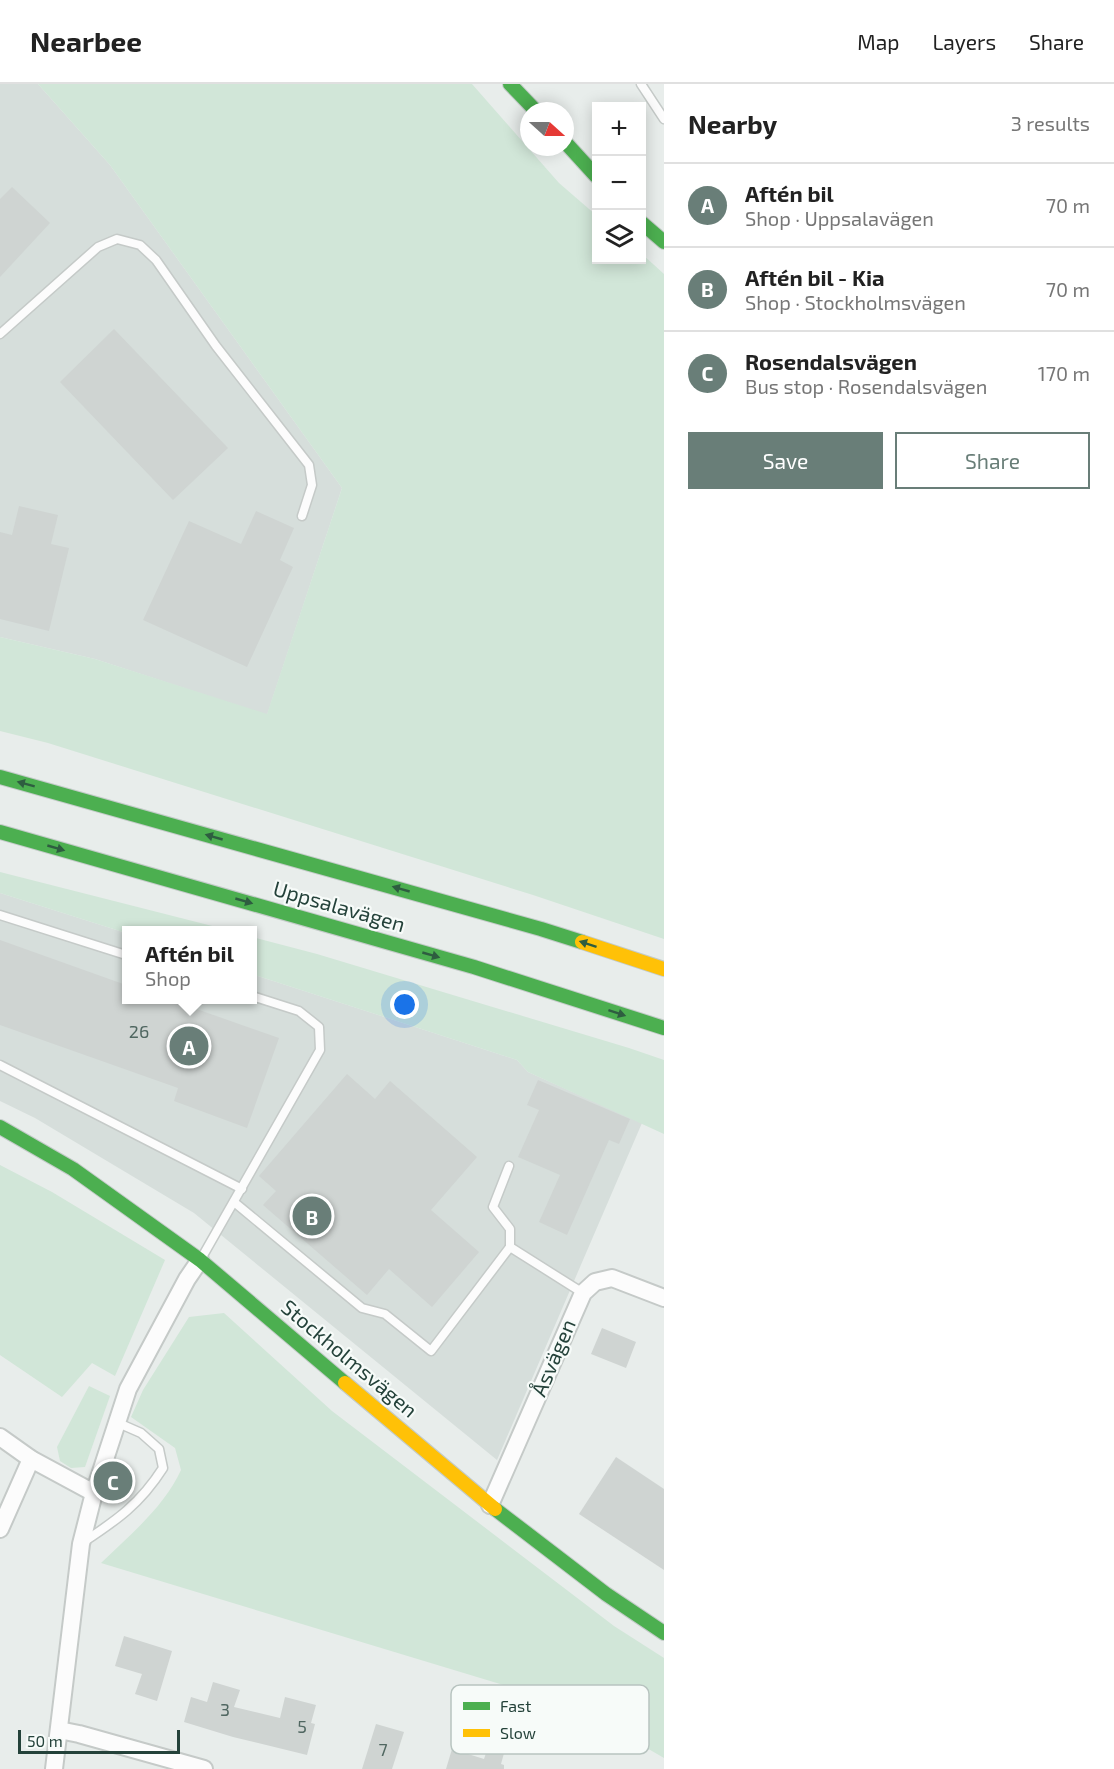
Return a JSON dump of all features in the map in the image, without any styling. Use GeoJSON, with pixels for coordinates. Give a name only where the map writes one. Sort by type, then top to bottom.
{"type":"FeatureCollection","features":[{"type":"Feature","properties":{"kind":"main road"},"geometry":{"type":"LineString","coordinates":[[510,84],[527,102]]}},
{"type":"Feature","properties":{"kind":"main road"},"geometry":{"type":"LineString","coordinates":[[574,152],[592,171]]}},
{"type":"Feature","properties":{"kind":"main road"},"geometry":{"type":"LineString","coordinates":[[646,226],[664,242]]}},
{"type":"Feature","properties":{"kind":"main road","name":"Uppsalavägen"},"geometry":{"type":"LineString","coordinates":[[0,777],[541,929],[664,969]]}},
{"type":"Feature","properties":{"kind":"main road","name":"Uppsalavägen"},"geometry":{"type":"LineString","coordinates":[[0,832],[474,967],[664,1028]]}},
{"type":"Feature","properties":{"kind":"main road","name":"Stockholmsvägen"},"geometry":{"type":"LineString","coordinates":[[0,1127],[73,1169],[200,1260],[490,1505],[606,1594],[664,1633]]}},
{"type":"Feature","properties":{"kind":"street"},"geometry":{"type":"LineString","coordinates":[[54,1769],[81,1544],[94,1493],[128,1389],[187,1279],[200,1260]]}},
{"type":"Feature","properties":{"kind":"street","name":"Åsvägen"},"geometry":{"type":"LineString","coordinates":[[490,1505],[582,1293],[595,1282],[612,1278],[664,1298]]}},
{"type":"Feature","properties":{"kind":"street"},"geometry":{"type":"LineString","coordinates":[[0,1437],[31,1459],[94,1493]]}},
{"type":"Feature","properties":{"kind":"street"},"geometry":{"type":"LineString","coordinates":[[0,1529],[31,1459]]}},
{"type":"Feature","properties":{"kind":"street"},"geometry":{"type":"LineString","coordinates":[[59,1730],[204,1769]]}},
{"type":"Feature","properties":{"kind":"lane"},"geometry":{"type":"LineString","coordinates":[[641,84],[664,118]]}},
{"type":"Feature","properties":{"kind":"lane"},"geometry":{"type":"LineString","coordinates":[[0,334],[98,247],[117,239],[140,245],[156,260],[216,346],[309,465],[312,485],[302,516]]}},
{"type":"Feature","properties":{"kind":"lane"},"geometry":{"type":"LineString","coordinates":[[0,915],[122,955]]}},
{"type":"Feature","properties":{"kind":"lane"},"geometry":{"type":"LineString","coordinates":[[200,1260],[320,1050],[319,1027],[299,1011],[257,998]]}},
{"type":"Feature","properties":{"kind":"lane"},"geometry":{"type":"LineString","coordinates":[[0,1065],[242,1188]]}},
{"type":"Feature","properties":{"kind":"lane"},"geometry":{"type":"LineString","coordinates":[[234,1202],[362,1308],[385,1314],[431,1351],[510,1247],[510,1229],[493,1207],[509,1167]]}},
{"type":"Feature","properties":{"kind":"lane"},"geometry":{"type":"LineString","coordinates":[[510,1247],[582,1293]]}},
{"type":"Feature","properties":{"kind":"lane"},"geometry":{"type":"LineString","coordinates":[[81,1544],[123,1516],[149,1490],[164,1468],[159,1449],[141,1433],[116,1422]]}},
{"type":"Feature","properties":{"kind":"shaded area"},"geometry":{"type":"Polygon","coordinates":[[[0,84],[38,84],[110,165],[342,488],[267,715],[95,659],[0,637],[0,84]]]}},
{"type":"Feature","properties":{"kind":"shaded area"},"geometry":{"type":"Polygon","coordinates":[[[0,893],[122,932],[122,1004],[257,1004],[257,976],[517,1060],[528,1072],[642,1123],[497,1460],[194,1213],[35,1118],[0,1101],[0,893]]]}},
{"type":"Feature","properties":{"kind":"green space"},"geometry":{"type":"Polygon","coordinates":[[[38,84],[472,84],[520,139],[520,156],[535,156],[559,183],[592,212],[592,264],[646,264],[646,258],[664,274],[664,939],[533,895],[48,743],[0,731],[0,637],[95,659],[267,714],[342,488],[110,165],[38,84]]]}},
{"type":"Feature","properties":{"kind":"green space"},"geometry":{"type":"Polygon","coordinates":[[[0,872],[212,926],[122,926],[122,932],[0,893],[0,872]]]}},
{"type":"Feature","properties":{"kind":"green space"},"geometry":{"type":"Polygon","coordinates":[[[257,938],[317,954],[664,1060],[664,1134],[528,1072],[517,1060],[257,976],[257,938]]]}},
{"type":"Feature","properties":{"kind":"green space"},"geometry":{"type":"Polygon","coordinates":[[[0,1165],[52,1192],[165,1260],[115,1376],[92,1363],[62,1397],[0,1355],[0,1165]]]}},
{"type":"Feature","properties":{"kind":"green space"},"geometry":{"type":"Polygon","coordinates":[[[224,1313],[332,1411],[614,1626],[664,1658],[664,1758],[649,1749],[649,1685],[503,1685],[101,1563],[156,1508],[181,1470],[175,1448],[131,1417],[143,1390],[189,1317],[224,1313]]]}},
{"type":"Feature","properties":{"kind":"green space"},"geometry":{"type":"Polygon","coordinates":[[[89,1386],[110,1396],[85,1467],[71,1468],[60,1461],[57,1447],[89,1386]]]}},
{"type":"Feature","properties":{"kind":"building"},"geometry":{"type":"Polygon","coordinates":[[[12,187],[50,223],[0,277],[0,199],[12,187]]]}},
{"type":"Feature","properties":{"kind":"building"},"geometry":{"type":"Polygon","coordinates":[[[114,329],[228,448],[173,500],[60,382],[114,329]]]}},
{"type":"Feature","properties":{"kind":"building"},"geometry":{"type":"Polygon","coordinates":[[[19,506],[58,515],[51,544],[69,548],[49,631],[0,619],[0,532],[12,535],[19,506]]]}},
{"type":"Feature","properties":{"kind":"building"},"geometry":{"type":"Polygon","coordinates":[[[256,511],[294,528],[280,560],[293,567],[247,667],[143,620],[189,521],[241,544],[256,511]]]}},
{"type":"Feature","properties":{"kind":"building"},"geometry":{"type":"Polygon","coordinates":[[[0,940],[122,984],[122,1004],[182,1004],[279,1038],[247,1128],[174,1101],[178,1088],[0,1025],[0,940]]]}},
{"type":"Feature","properties":{"kind":"building"},"geometry":{"type":"Polygon","coordinates":[[[347,1074],[375,1099],[390,1081],[477,1157],[431,1210],[479,1252],[432,1307],[389,1269],[367,1295],[263,1205],[276,1191],[259,1176],[347,1074]]]}},
{"type":"Feature","properties":{"kind":"building"},"geometry":{"type":"Polygon","coordinates":[[[538,1080],[630,1119],[619,1144],[609,1140],[567,1235],[539,1222],[560,1175],[518,1157],[539,1110],[527,1105],[538,1080]]]}},
{"type":"Feature","properties":{"kind":"building"},"geometry":{"type":"Polygon","coordinates":[[[602,1328],[636,1342],[626,1368],[591,1354],[602,1328]]]}},
{"type":"Feature","properties":{"kind":"building"},"geometry":{"type":"Polygon","coordinates":[[[616,1457],[664,1489],[664,1570],[579,1514],[616,1457]]]}},
{"type":"Feature","properties":{"kind":"building"},"geometry":{"type":"Polygon","coordinates":[[[124,1636],[172,1651],[157,1701],[135,1694],[142,1674],[115,1666],[124,1636]]]}},
{"type":"Feature","properties":{"kind":"building"},"geometry":{"type":"Polygon","coordinates":[[[213,1682],[240,1690],[234,1707],[280,1718],[285,1697],[316,1705],[311,1723],[315,1724],[307,1755],[184,1722],[191,1697],[207,1702],[213,1682]]]}},
{"type":"Feature","properties":{"kind":"building"},"geometry":{"type":"Polygon","coordinates":[[[376,1724],[404,1732],[392,1769],[362,1769],[376,1724]]]}},
{"type":"Feature","properties":{"kind":"building"},"geometry":{"type":"Polygon","coordinates":[[[451,1752],[484,1759],[486,1754],[504,1754],[501,1764],[504,1765],[504,1769],[446,1769],[451,1752]]]}},
{"type":"Feature","properties":{"kind":"traffic: fast"},"geometry":{"type":"LineString","coordinates":[[510,84],[527,102]]}},
{"type":"Feature","properties":{"kind":"traffic: fast"},"geometry":{"type":"LineString","coordinates":[[574,152],[592,172]]}},
{"type":"Feature","properties":{"kind":"traffic: fast"},"geometry":{"type":"LineString","coordinates":[[646,226],[664,242]]}},
{"type":"Feature","properties":{"kind":"traffic: fast"},"geometry":{"type":"LineString","coordinates":[[0,777],[582,942]]}},
{"type":"Feature","properties":{"kind":"traffic: fast"},"geometry":{"type":"LineString","coordinates":[[0,832],[474,967],[664,1028]]}},
{"type":"Feature","properties":{"kind":"traffic: fast"},"geometry":{"type":"LineString","coordinates":[[0,1127],[73,1169],[200,1260],[345,1383]]}},
{"type":"Feature","properties":{"kind":"traffic: fast"},"geometry":{"type":"LineString","coordinates":[[495,1509],[606,1594],[664,1633]]}},
{"type":"Feature","properties":{"kind":"traffic: slow"},"geometry":{"type":"LineString","coordinates":[[582,942],[664,969]]}},
{"type":"Feature","properties":{"kind":"traffic: slow"},"geometry":{"type":"LineString","coordinates":[[345,1383],[495,1509]]}},
{"type":"Feature","properties":{"kind":"place","name":"Aftén bil"},"geometry":{"type":"Point","coordinates":[189,1046]}},
{"type":"Feature","properties":{"kind":"place","name":"Aftén bil - Kia"},"geometry":{"type":"Point","coordinates":[312,1216]}},
{"type":"Feature","properties":{"kind":"place","name":"Rosendalsvägen"},"geometry":{"type":"Point","coordinates":[113,1481]}}]}
